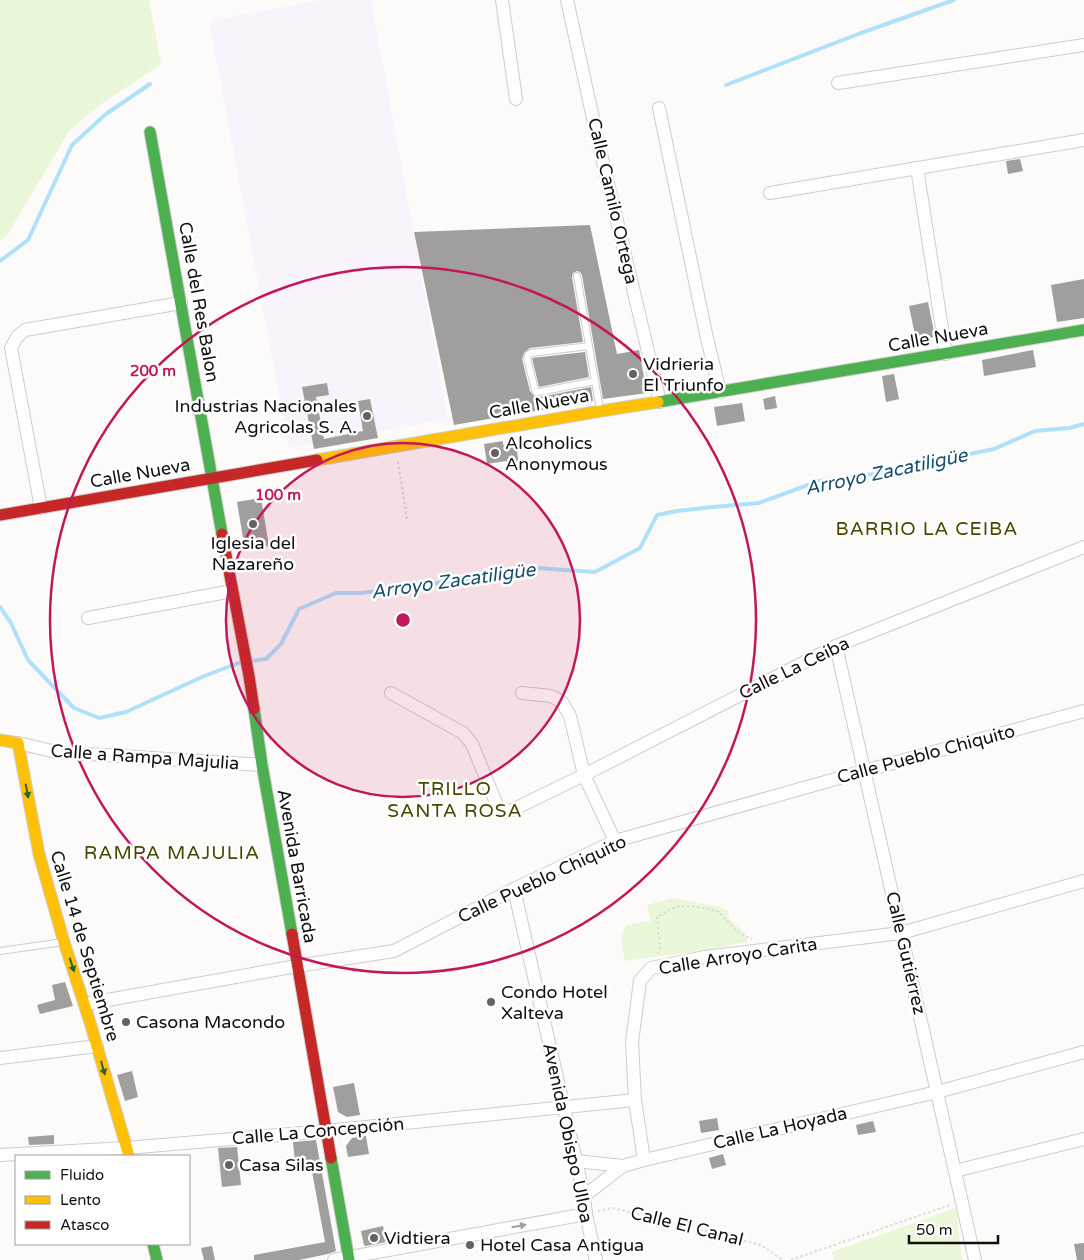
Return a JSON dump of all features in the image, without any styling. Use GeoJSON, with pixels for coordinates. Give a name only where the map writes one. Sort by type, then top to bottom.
{"type":"FeatureCollection","features":[{"type":"Feature","properties":{"kind":"street"},"geometry":{"type":"LineString","coordinates":[[502,0],[516,99]]}},
{"type":"Feature","properties":{"kind":"street","name":"Calle Camilo Ortega"},"geometry":{"type":"LineString","coordinates":[[567,0],[598,141],[660,402]]}},
{"type":"Feature","properties":{"kind":"street"},"geometry":{"type":"LineString","coordinates":[[838,83],[1084,46]]}},
{"type":"Feature","properties":{"kind":"street"},"geometry":{"type":"LineString","coordinates":[[658,108],[720,392]]}},
{"type":"Feature","properties":{"kind":"street","name":"Calle del Res Balon"},"geometry":{"type":"LineString","coordinates":[[150,132],[212,479]]}},
{"type":"Feature","properties":{"kind":"street"},"geometry":{"type":"LineString","coordinates":[[770,193],[1084,140]]}},
{"type":"Feature","properties":{"kind":"street"},"geometry":{"type":"LineString","coordinates":[[917,168],[946,354]]}},
{"type":"Feature","properties":{"kind":"street"},"geometry":{"type":"LineString","coordinates":[[41,508],[11,348],[16,337],[24,330],[181,303]]}},
{"type":"Feature","properties":{"kind":"street","name":"Calle Nueva"},"geometry":{"type":"LineString","coordinates":[[0,515],[600,411],[1084,330]]}},
{"type":"Feature","properties":{"kind":"street","name":"Avenida Barricada"},"geometry":{"type":"LineString","coordinates":[[212,479],[249,676],[262,765],[348,1258]]}},
{"type":"Feature","properties":{"kind":"street","name":"Calle La Ceiba"},"geometry":{"type":"LineString","coordinates":[[390,693],[463,733],[472,744],[500,810],[504,812],[512,810],[584,775],[836,646],[1084,547]]}},
{"type":"Feature","properties":{"kind":"street"},"geometry":{"type":"LineString","coordinates":[[88,618],[232,591]]}},
{"type":"Feature","properties":{"kind":"street","name":"Calle Gutiérrez"},"geometry":{"type":"LineString","coordinates":[[836,646],[975,1260]]}},
{"type":"Feature","properties":{"kind":"street"},"geometry":{"type":"LineString","coordinates":[[522,693],[551,696],[562,702],[570,716],[584,775],[615,842]]}},
{"type":"Feature","properties":{"kind":"street","name":"Calle Pueblo Chiquito"},"geometry":{"type":"LineString","coordinates":[[85,1004],[297,966],[394,951],[514,889],[615,842],[1084,711]]}},
{"type":"Feature","properties":{"kind":"street","name":"Calle a Rampa Majulia"},"geometry":{"type":"LineString","coordinates":[[0,740],[56,752],[262,765]]}},
{"type":"Feature","properties":{"kind":"street","name":"Calle 14 de Septiembre"},"geometry":{"type":"LineString","coordinates":[[18,743],[39,854],[128,1152]]}},
{"type":"Feature","properties":{"kind":"street","name":"Calle Arroyo Carita"},"geometry":{"type":"LineString","coordinates":[[644,1160],[635,1100],[632,1042],[640,981],[652,968],[705,957],[901,933],[1084,881]]}},
{"type":"Feature","properties":{"kind":"street","name":"Avenida Obispo Ulloa"},"geometry":{"type":"LineString","coordinates":[[514,889],[584,1196],[596,1260]]}},
{"type":"Feature","properties":{"kind":"street"},"geometry":{"type":"LineString","coordinates":[[0,1058],[97,1046]]}},
{"type":"Feature","properties":{"kind":"street","name":"Calle La Hoyada"},"geometry":{"type":"LineString","coordinates":[[584,1196],[623,1166],[938,1092],[1084,1052]]}},
{"type":"Feature","properties":{"kind":"street","name":"Calle La Concepción"},"geometry":{"type":"LineString","coordinates":[[0,1155],[128,1152],[326,1130],[635,1100]]}},
{"type":"Feature","properties":{"kind":"street"},"geometry":{"type":"LineString","coordinates":[[955,1171],[1084,1139]]}},
{"type":"Feature","properties":{"kind":"street","name":"Calle La Hoyada"},"geometry":{"type":"LineString","coordinates":[[576,1161],[623,1166]]}},
{"type":"Feature","properties":{"kind":"street"},"geometry":{"type":"LineString","coordinates":[[334,1260],[586,1214]]}},
{"type":"Feature","properties":{"kind":"street"},"geometry":{"type":"LineString","coordinates":[[153,1245],[158,1260]]}},
{"type":"Feature","properties":{"kind":"lane"},"geometry":{"type":"LineString","coordinates":[[577,276],[600,411]]}},
{"type":"Feature","properties":{"kind":"lane"},"geometry":{"type":"LineString","coordinates":[[589,346],[531,353],[528,355],[528,358],[536,392],[596,381]]}},
{"type":"Feature","properties":{"kind":"lane"},"geometry":{"type":"LineString","coordinates":[[0,951],[64,942]]}},
{"type":"Feature","properties":{"kind":"path"},"geometry":{"type":"LineString","coordinates":[[396,447],[407,519]]}},
{"type":"Feature","properties":{"kind":"path"},"geometry":{"type":"LineString","coordinates":[[652,968],[660,948],[657,917],[672,908],[687,906],[719,912],[737,932],[756,941],[764,950]]}},
{"type":"Feature","properties":{"kind":"path"},"geometry":{"type":"LineString","coordinates":[[791,1260],[962,1201]]}},
{"type":"Feature","properties":{"kind":"path","name":"Calle El Canal"},"geometry":{"type":"LineString","coordinates":[[586,1214],[613,1208],[761,1245],[783,1260]]}},
{"type":"Feature","properties":{"kind":"shaded area"},"geometry":{"type":"Polygon","coordinates":[[[322,0],[371,0],[448,419],[289,448],[209,21],[322,0]]]}},
{"type":"Feature","properties":{"kind":"green space"},"geometry":{"type":"Polygon","coordinates":[[[0,0],[149,0],[161,64],[101,104],[69,131],[8,234],[0,241],[0,0]]]}},
{"type":"Feature","properties":{"kind":"green space"},"geometry":{"type":"Polygon","coordinates":[[[673,898],[720,907],[728,911],[730,920],[746,934],[747,942],[702,951],[625,961],[621,941],[626,925],[651,921],[647,905],[673,898]]]}},
{"type":"Feature","properties":{"kind":"green space"},"geometry":{"type":"Polygon","coordinates":[[[956,1208],[962,1260],[834,1260],[832,1252],[956,1208]]]}},
{"type":"Feature","properties":{"kind":"building"},"geometry":{"type":"Polygon","coordinates":[[[1020,159],[1023,171],[1008,174],[1006,161],[1020,159]]]}},
{"type":"Feature","properties":{"kind":"building"},"geometry":{"type":"Polygon","coordinates":[[[590,225],[617,354],[639,350],[647,393],[603,399],[582,275],[577,271],[573,273],[572,277],[583,342],[530,348],[524,353],[522,359],[530,391],[534,396],[540,397],[591,387],[593,401],[454,425],[414,232],[590,225]]]}},
{"type":"Feature","properties":{"kind":"building"},"geometry":{"type":"Polygon","coordinates":[[[1084,279],[1084,318],[1057,322],[1051,285],[1084,279]]]}},
{"type":"Feature","properties":{"kind":"building"},"geometry":{"type":"Polygon","coordinates":[[[928,302],[935,337],[916,340],[909,306],[928,302]]]}},
{"type":"Feature","properties":{"kind":"building"},"geometry":{"type":"Polygon","coordinates":[[[1033,350],[1036,367],[984,376],[982,360],[1033,350]]]}},
{"type":"Feature","properties":{"kind":"building"},"geometry":{"type":"Polygon","coordinates":[[[585,352],[589,377],[539,387],[532,358],[585,352]]]}},
{"type":"Feature","properties":{"kind":"building"},"geometry":{"type":"Polygon","coordinates":[[[894,374],[899,399],[886,402],[882,376],[894,374]]]}},
{"type":"Feature","properties":{"kind":"building","name":"Industrias Nacionales Agricolas S. A."},"geometry":{"type":"Polygon","coordinates":[[[327,383],[329,395],[316,397],[324,439],[363,431],[358,401],[370,399],[378,438],[314,449],[302,387],[327,383]]]}},
{"type":"Feature","properties":{"kind":"building"},"geometry":{"type":"Polygon","coordinates":[[[775,396],[777,408],[765,410],[763,399],[775,396]]]}},
{"type":"Feature","properties":{"kind":"building"},"geometry":{"type":"Polygon","coordinates":[[[742,403],[745,421],[717,426],[714,407],[742,403]]]}},
{"type":"Feature","properties":{"kind":"building"},"geometry":{"type":"Polygon","coordinates":[[[503,441],[503,445],[516,443],[519,467],[507,469],[506,461],[487,464],[484,444],[503,441]]]}},
{"type":"Feature","properties":{"kind":"building","name":"Iglesia del Nazareño"},"geometry":{"type":"Polygon","coordinates":[[[261,498],[269,546],[245,550],[237,502],[261,498]]]}},
{"type":"Feature","properties":{"kind":"building"},"geometry":{"type":"Polygon","coordinates":[[[65,982],[73,1006],[40,1014],[37,1005],[55,1000],[52,985],[65,982]]]}},
{"type":"Feature","properties":{"kind":"building"},"geometry":{"type":"Polygon","coordinates":[[[132,1071],[138,1097],[125,1101],[117,1075],[132,1071]]]}},
{"type":"Feature","properties":{"kind":"building"},"geometry":{"type":"Polygon","coordinates":[[[354,1083],[360,1115],[347,1117],[338,1112],[333,1087],[354,1083]]]}},
{"type":"Feature","properties":{"kind":"building"},"geometry":{"type":"Polygon","coordinates":[[[717,1118],[719,1130],[701,1133],[699,1121],[717,1118]]]}},
{"type":"Feature","properties":{"kind":"building"},"geometry":{"type":"Polygon","coordinates":[[[873,1121],[876,1132],[858,1135],[856,1125],[873,1121]]]}},
{"type":"Feature","properties":{"kind":"building"},"geometry":{"type":"Polygon","coordinates":[[[54,1135],[54,1144],[29,1145],[28,1137],[54,1135]]]}},
{"type":"Feature","properties":{"kind":"building"},"geometry":{"type":"Polygon","coordinates":[[[366,1136],[369,1154],[348,1157],[346,1146],[352,1138],[366,1136]]]}},
{"type":"Feature","properties":{"kind":"building"},"geometry":{"type":"Polygon","coordinates":[[[316,1140],[336,1251],[299,1260],[254,1260],[254,1255],[325,1242],[310,1161],[295,1162],[293,1142],[316,1140]]]}},
{"type":"Feature","properties":{"kind":"building","name":"Casa Silas"},"geometry":{"type":"Polygon","coordinates":[[[237,1147],[241,1185],[222,1187],[218,1148],[237,1147]]]}},
{"type":"Feature","properties":{"kind":"building"},"geometry":{"type":"Polygon","coordinates":[[[723,1154],[726,1165],[712,1169],[709,1158],[723,1154]]]}},
{"type":"Feature","properties":{"kind":"building","name":"Vidtiera"},"geometry":{"type":"Polygon","coordinates":[[[383,1226],[386,1242],[364,1245],[361,1231],[383,1226]]]}},
{"type":"Feature","properties":{"kind":"building"},"geometry":{"type":"Polygon","coordinates":[[[1084,1243],[1084,1260],[1077,1260],[1074,1244],[1084,1243]]]}},
{"type":"Feature","properties":{"kind":"building"},"geometry":{"type":"Polygon","coordinates":[[[212,1246],[215,1260],[204,1260],[201,1248],[212,1246]]]}},
{"type":"Feature","properties":{"kind":"waterway"},"geometry":{"type":"LineString","coordinates":[[726,85],[861,33],[954,0]]}},
{"type":"Feature","properties":{"kind":"waterway"},"geometry":{"type":"LineString","coordinates":[[0,261],[28,240],[72,145],[106,114],[150,84]]}},
{"type":"Feature","properties":{"kind":"waterway","name":"Arroyo Zacatiligüe"},"geometry":{"type":"LineString","coordinates":[[250,661],[266,659],[281,644],[299,609],[336,593],[361,593],[537,568],[595,572],[640,548],[657,515],[677,511],[759,503],[819,481],[874,474],[914,462],[994,449],[1035,431],[1069,428],[1084,424]]}},
{"type":"Feature","properties":{"kind":"waterway","name":"Arroyo Zacatiligüe"},"geometry":{"type":"LineString","coordinates":[[0,607],[11,623],[28,660],[74,708],[99,718],[126,712],[202,677],[241,662]]}},
{"type":"Feature","properties":{"kind":"traffic: fast"},"geometry":{"type":"LineString","coordinates":[[150,132],[222,534]]}},
{"type":"Feature","properties":{"kind":"traffic: fast"},"geometry":{"type":"LineString","coordinates":[[658,402],[1084,330]]}},
{"type":"Feature","properties":{"kind":"traffic: fast"},"geometry":{"type":"LineString","coordinates":[[254,709],[292,934]]}},
{"type":"Feature","properties":{"kind":"traffic: fast"},"geometry":{"type":"LineString","coordinates":[[331,1158],[349,1260]]}},
{"type":"Feature","properties":{"kind":"traffic: fast"},"geometry":{"type":"LineString","coordinates":[[153,1245],[157,1260]]}},
{"type":"Feature","properties":{"kind":"traffic: slow"},"geometry":{"type":"LineString","coordinates":[[317,460],[658,402]]}},
{"type":"Feature","properties":{"kind":"traffic: slow"},"geometry":{"type":"LineString","coordinates":[[0,740],[18,743],[39,854],[129,1155]]}},
{"type":"Feature","properties":{"kind":"traffic: jam"},"geometry":{"type":"LineString","coordinates":[[0,515],[317,460]]}},
{"type":"Feature","properties":{"kind":"traffic: jam"},"geometry":{"type":"LineString","coordinates":[[222,534],[254,709]]}},
{"type":"Feature","properties":{"kind":"traffic: jam"},"geometry":{"type":"LineString","coordinates":[[292,934],[331,1158]]}},
{"type":"Feature","properties":{"kind":"place","name":"Vidrieria El Triunfo"},"geometry":{"type":"Point","coordinates":[633,374]}},
{"type":"Feature","properties":{"kind":"place","name":"Industrias Nacionales Agricolas S. A."},"geometry":{"type":"Point","coordinates":[367,416]}},
{"type":"Feature","properties":{"kind":"place","name":"Alcoholics Anonymous"},"geometry":{"type":"Point","coordinates":[495,453]}},
{"type":"Feature","properties":{"kind":"place","name":"Iglesia del Nazareño"},"geometry":{"type":"Point","coordinates":[253,524]}},
{"type":"Feature","properties":{"kind":"place","name":"Condo Hotel Xalteva"},"geometry":{"type":"Point","coordinates":[491,1002]}},
{"type":"Feature","properties":{"kind":"place","name":"Casona Macondo"},"geometry":{"type":"Point","coordinates":[126,1022]}},
{"type":"Feature","properties":{"kind":"place","name":"Casa Silas"},"geometry":{"type":"Point","coordinates":[229,1165]}},
{"type":"Feature","properties":{"kind":"place","name":"Vidtiera"},"geometry":{"type":"Point","coordinates":[374,1238]}},
{"type":"Feature","properties":{"kind":"place","name":"Hotel Casa Antigua"},"geometry":{"type":"Point","coordinates":[470,1245]}},
{"type":"Feature","properties":{"kind":"district","name":"BARRIO LA CEIBA"},"geometry":{"type":"Point","coordinates":[927,528]}},
{"type":"Feature","properties":{"kind":"district","name":"TRILLO SANTA ROSA"},"geometry":{"type":"Point","coordinates":[455,799]}},
{"type":"Feature","properties":{"kind":"district","name":"RAMPA MAJULIA"},"geometry":{"type":"Point","coordinates":[172,852]}}]}
